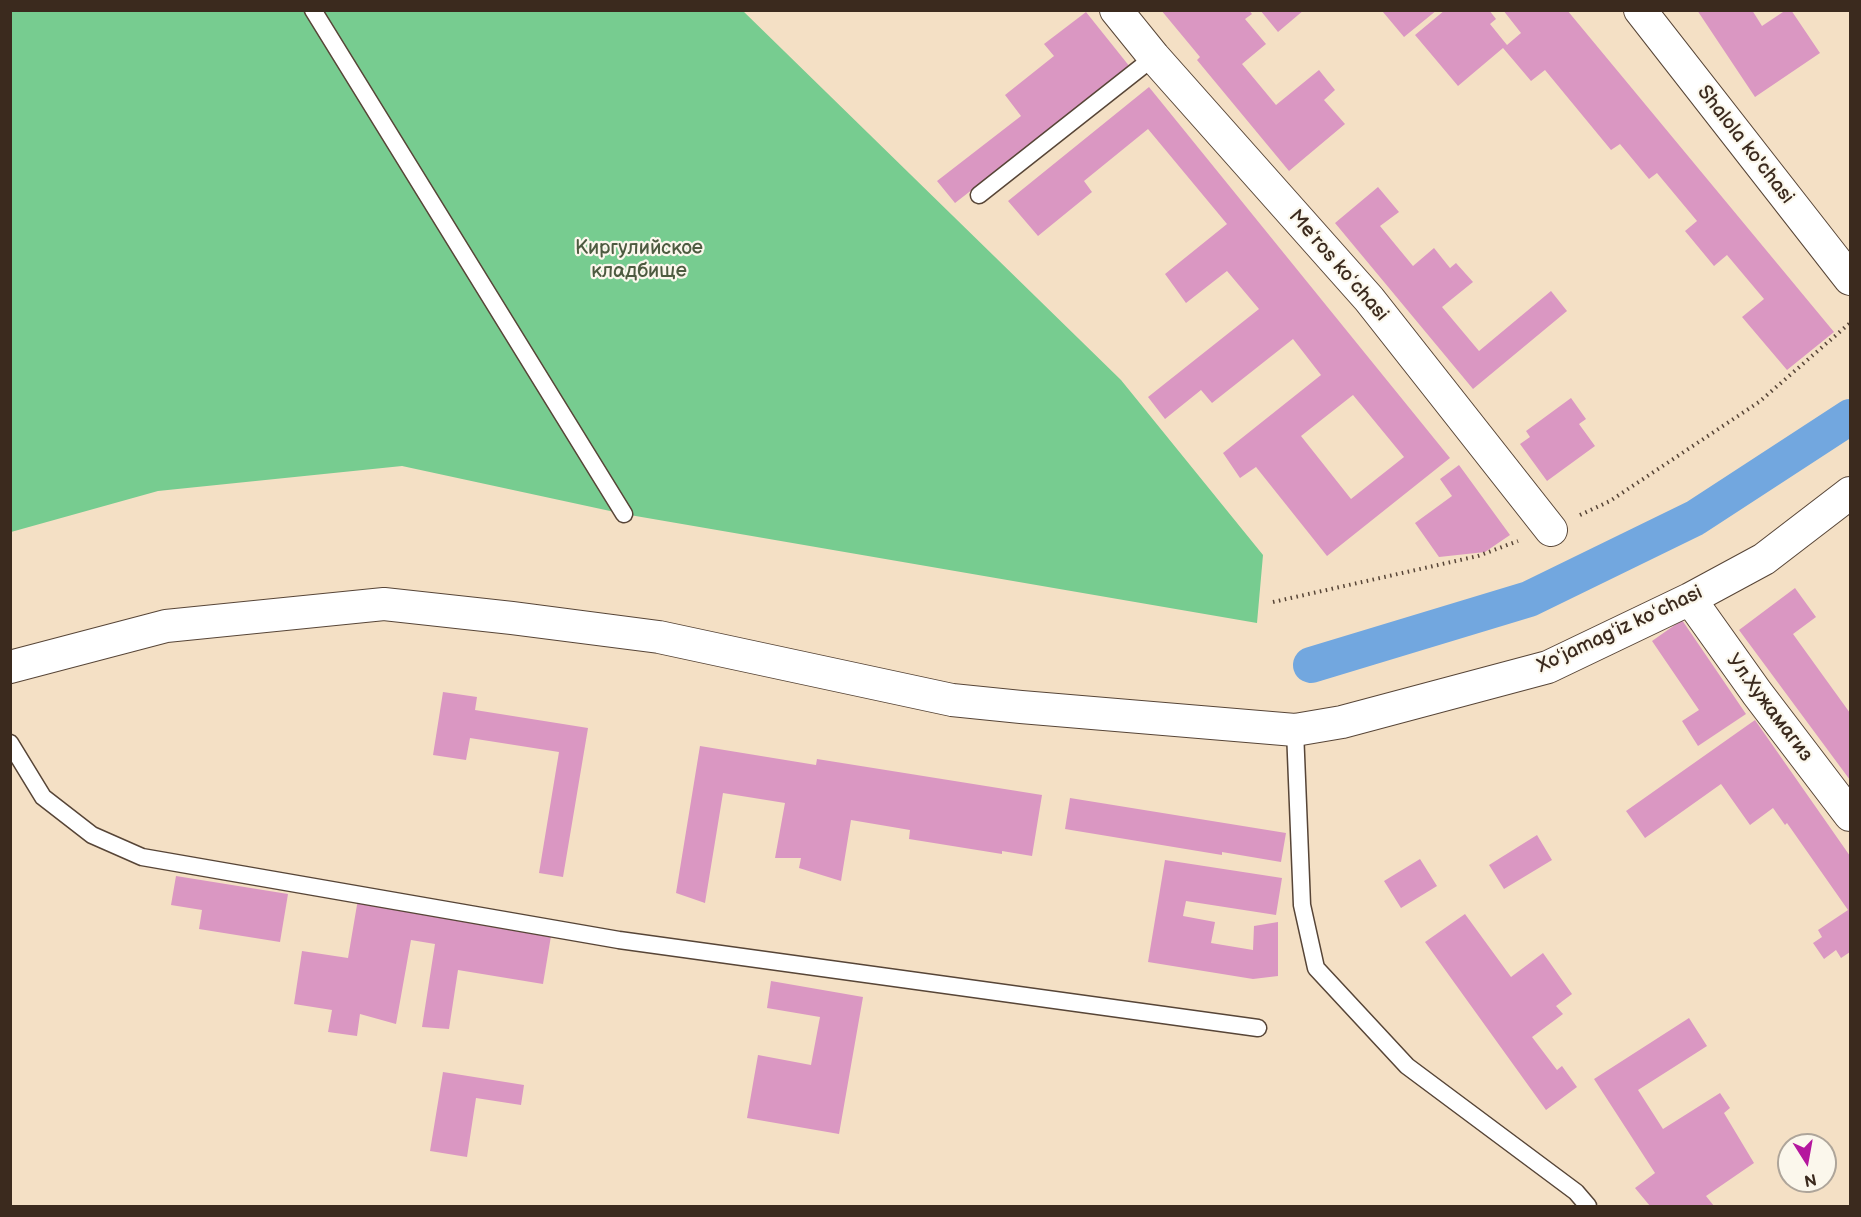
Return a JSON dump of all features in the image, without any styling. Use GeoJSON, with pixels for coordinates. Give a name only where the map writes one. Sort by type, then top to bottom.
{"type":"FeatureCollection","features":[{"type":"Feature","properties":{"kind":"street","name":"Meʻros koʻchasi"},"geometry":{"type":"LineString","coordinates":[[1116,10],[1154,57],[1369,299],[1551,530]]}},
{"type":"Feature","properties":{"kind":"street","name":"Shalola ko'chasi"},"geometry":{"type":"LineString","coordinates":[[1641,10],[1851,279]]}},
{"type":"Feature","properties":{"kind":"street","name":"Xoʻjamagʻiz koʻchasi"},"geometry":{"type":"LineString","coordinates":[[10,667],[166,626],[384,604],[659,637],[952,700],[1294,729],[1342,722],[1548,667],[1690,599],[1764,560],[1851,493]]}},
{"type":"Feature","properties":{"kind":"street","name":"Ул.Хужамагиз"},"geometry":{"type":"LineString","coordinates":[[1690,599],[1757,693],[1851,815]]}},
{"type":"Feature","properties":{"kind":"lane"},"geometry":{"type":"LineString","coordinates":[[314,10],[624,514]]}},
{"type":"Feature","properties":{"kind":"lane"},"geometry":{"type":"LineString","coordinates":[[979,195],[1154,57]]}},
{"type":"Feature","properties":{"kind":"lane"},"geometry":{"type":"LineString","coordinates":[[1294,729],[1302,905],[1316,968],[1407,1066],[1576,1191],[1588,1206]]}},
{"type":"Feature","properties":{"kind":"lane"},"geometry":{"type":"LineString","coordinates":[[10,743],[44,797],[92,835],[142,857],[619,940],[1258,1028]]}},
{"type":"Feature","properties":{"kind":"path"},"geometry":{"type":"LineString","coordinates":[[1272,602],[1478,556],[1551,530],[1610,501],[1760,402],[1851,323]]}},
{"type":"Feature","properties":{"kind":"green space","name":"Киргулийское кладбище"},"geometry":{"type":"Polygon","coordinates":[[[742,10],[1121,380],[1263,555],[1257,623],[624,514],[402,466],[158,491],[11,532],[11,11],[742,10]]]}},
{"type":"Feature","properties":{"kind":"building"},"geometry":{"type":"Polygon","coordinates":[[[1161,10],[1249,10],[1252,14],[1245,19],[1266,44],[1242,64],[1276,105],[1319,70],[1335,90],[1324,100],[1345,124],[1289,171],[1197,60],[1200,57],[1161,10]]]}},
{"type":"Feature","properties":{"kind":"building"},"geometry":{"type":"Polygon","coordinates":[[[1260,10],[1304,10],[1278,32],[1260,10]]]}},
{"type":"Feature","properties":{"kind":"building"},"geometry":{"type":"Polygon","coordinates":[[[1385,10],[1437,10],[1404,37],[1383,12],[1385,10]]]}},
{"type":"Feature","properties":{"kind":"building"},"geometry":{"type":"Polygon","coordinates":[[[1445,10],[1489,10],[1496,19],[1490,24],[1507,45],[1521,33],[1503,10],[1567,10],[1834,332],[1787,370],[1742,317],[1764,299],[1727,255],[1714,266],[1685,231],[1697,221],[1657,173],[1649,179],[1620,144],[1611,150],[1545,70],[1531,81],[1503,48],[1458,86],[1415,35],[1445,10]]]}},
{"type":"Feature","properties":{"kind":"building"},"geometry":{"type":"Polygon","coordinates":[[[1697,10],[1752,10],[1762,26],[1786,10],[1791,10],[1820,53],[1755,97],[1697,10]]]}},
{"type":"Feature","properties":{"kind":"building"},"geometry":{"type":"Polygon","coordinates":[[[1086,12],[1130,67],[955,203],[937,181],[1021,116],[1005,95],[1054,56],[1044,44],[1086,12]]]}},
{"type":"Feature","properties":{"kind":"building"},"geometry":{"type":"Polygon","coordinates":[[[1149,87],[1450,458],[1327,556],[1256,467],[1240,478],[1223,453],[1321,375],[1293,339],[1212,403],[1201,390],[1165,419],[1148,397],[1259,309],[1227,271],[1186,303],[1165,274],[1227,224],[1148,129],[1084,181],[1092,192],[1038,236],[1008,201],[1149,87]],[[1353,395],[1301,436],[1351,499],[1404,457],[1353,395]]]}},
{"type":"Feature","properties":{"kind":"building"},"geometry":{"type":"Polygon","coordinates":[[[1378,187],[1399,212],[1380,226],[1413,266],[1434,248],[1450,268],[1456,263],[1473,282],[1442,307],[1479,351],[1551,291],[1567,311],[1473,389],[1335,223],[1378,187]]]}},
{"type":"Feature","properties":{"kind":"building"},"geometry":{"type":"Polygon","coordinates":[[[1571,398],[1586,419],[1579,424],[1595,446],[1547,481],[1520,444],[1530,437],[1526,431],[1571,398]]]}},
{"type":"Feature","properties":{"kind":"building"},"geometry":{"type":"Polygon","coordinates":[[[1459,465],[1510,535],[1485,552],[1439,557],[1415,523],[1452,496],[1440,479],[1459,465]]]}},
{"type":"Feature","properties":{"kind":"building"},"geometry":{"type":"Polygon","coordinates":[[[1795,588],[1816,617],[1793,634],[1850,713],[1850,780],[1739,630],[1795,588]]]}},
{"type":"Feature","properties":{"kind":"building"},"geometry":{"type":"Polygon","coordinates":[[[1682,620],[1746,714],[1698,746],[1682,721],[1699,710],[1652,641],[1682,620]]]}},
{"type":"Feature","properties":{"kind":"building"},"geometry":{"type":"Polygon","coordinates":[[[443,692],[477,697],[475,710],[588,728],[563,877],[539,873],[559,752],[470,738],[466,760],[433,755],[443,692]]]}},
{"type":"Feature","properties":{"kind":"building"},"geometry":{"type":"Polygon","coordinates":[[[1755,720],[1850,856],[1850,952],[1841,958],[1836,950],[1824,959],[1813,943],[1822,937],[1818,930],[1848,910],[1787,823],[1785,825],[1773,808],[1750,825],[1721,784],[1645,838],[1626,811],[1755,720]]]}},
{"type":"Feature","properties":{"kind":"building"},"geometry":{"type":"Polygon","coordinates":[[[700,746],[816,765],[817,759],[1042,795],[1032,856],[1002,851],[1002,854],[909,839],[910,830],[851,820],[841,881],[799,868],[801,858],[775,858],[785,803],[723,793],[705,903],[676,893],[700,746]]]}},
{"type":"Feature","properties":{"kind":"building"},"geometry":{"type":"Polygon","coordinates":[[[1070,798],[1286,833],[1281,862],[1222,852],[1222,855],[1065,829],[1070,798]]]}},
{"type":"Feature","properties":{"kind":"building"},"geometry":{"type":"Polygon","coordinates":[[[1537,835],[1552,860],[1504,889],[1489,865],[1537,835]]]}},
{"type":"Feature","properties":{"kind":"building"},"geometry":{"type":"Polygon","coordinates":[[[1420,859],[1437,886],[1401,908],[1384,881],[1420,859]]]}},
{"type":"Feature","properties":{"kind":"building"},"geometry":{"type":"Polygon","coordinates":[[[1165,860],[1282,878],[1276,915],[1186,901],[1183,916],[1215,922],[1211,943],[1253,950],[1254,926],[1278,922],[1278,976],[1253,979],[1148,962],[1165,860]]]}},
{"type":"Feature","properties":{"kind":"building"},"geometry":{"type":"Polygon","coordinates":[[[176,876],[288,894],[280,942],[199,929],[202,910],[171,905],[176,876]]]}},
{"type":"Feature","properties":{"kind":"building"},"geometry":{"type":"Polygon","coordinates":[[[358,899],[552,930],[543,984],[458,970],[449,1029],[422,1027],[435,944],[411,940],[396,1024],[360,1014],[357,1036],[328,1032],[332,1010],[294,1004],[302,951],[348,958],[358,899]]]}},
{"type":"Feature","properties":{"kind":"building"},"geometry":{"type":"Polygon","coordinates":[[[1465,914],[1511,977],[1543,953],[1572,994],[1556,1006],[1563,1014],[1532,1037],[1557,1070],[1562,1066],[1577,1087],[1546,1110],[1425,942],[1465,914]]]}},
{"type":"Feature","properties":{"kind":"building"},"geometry":{"type":"Polygon","coordinates":[[[771,981],[863,997],[839,1134],[747,1118],[758,1055],[811,1065],[820,1017],[767,1008],[771,981]]]}},
{"type":"Feature","properties":{"kind":"building"},"geometry":{"type":"Polygon","coordinates":[[[1689,1018],[1707,1046],[1638,1090],[1663,1129],[1720,1093],[1730,1108],[1724,1113],[1754,1163],[1706,1196],[1714,1206],[1650,1206],[1635,1188],[1655,1173],[1594,1079],[1689,1018]]]}},
{"type":"Feature","properties":{"kind":"building"},"geometry":{"type":"Polygon","coordinates":[[[443,1072],[524,1085],[521,1105],[476,1098],[467,1157],[430,1151],[443,1072]]]}},
{"type":"Feature","properties":{"kind":"waterway"},"geometry":{"type":"LineString","coordinates":[[1311,665],[1529,599],[1695,518],[1850,417]]}}]}
